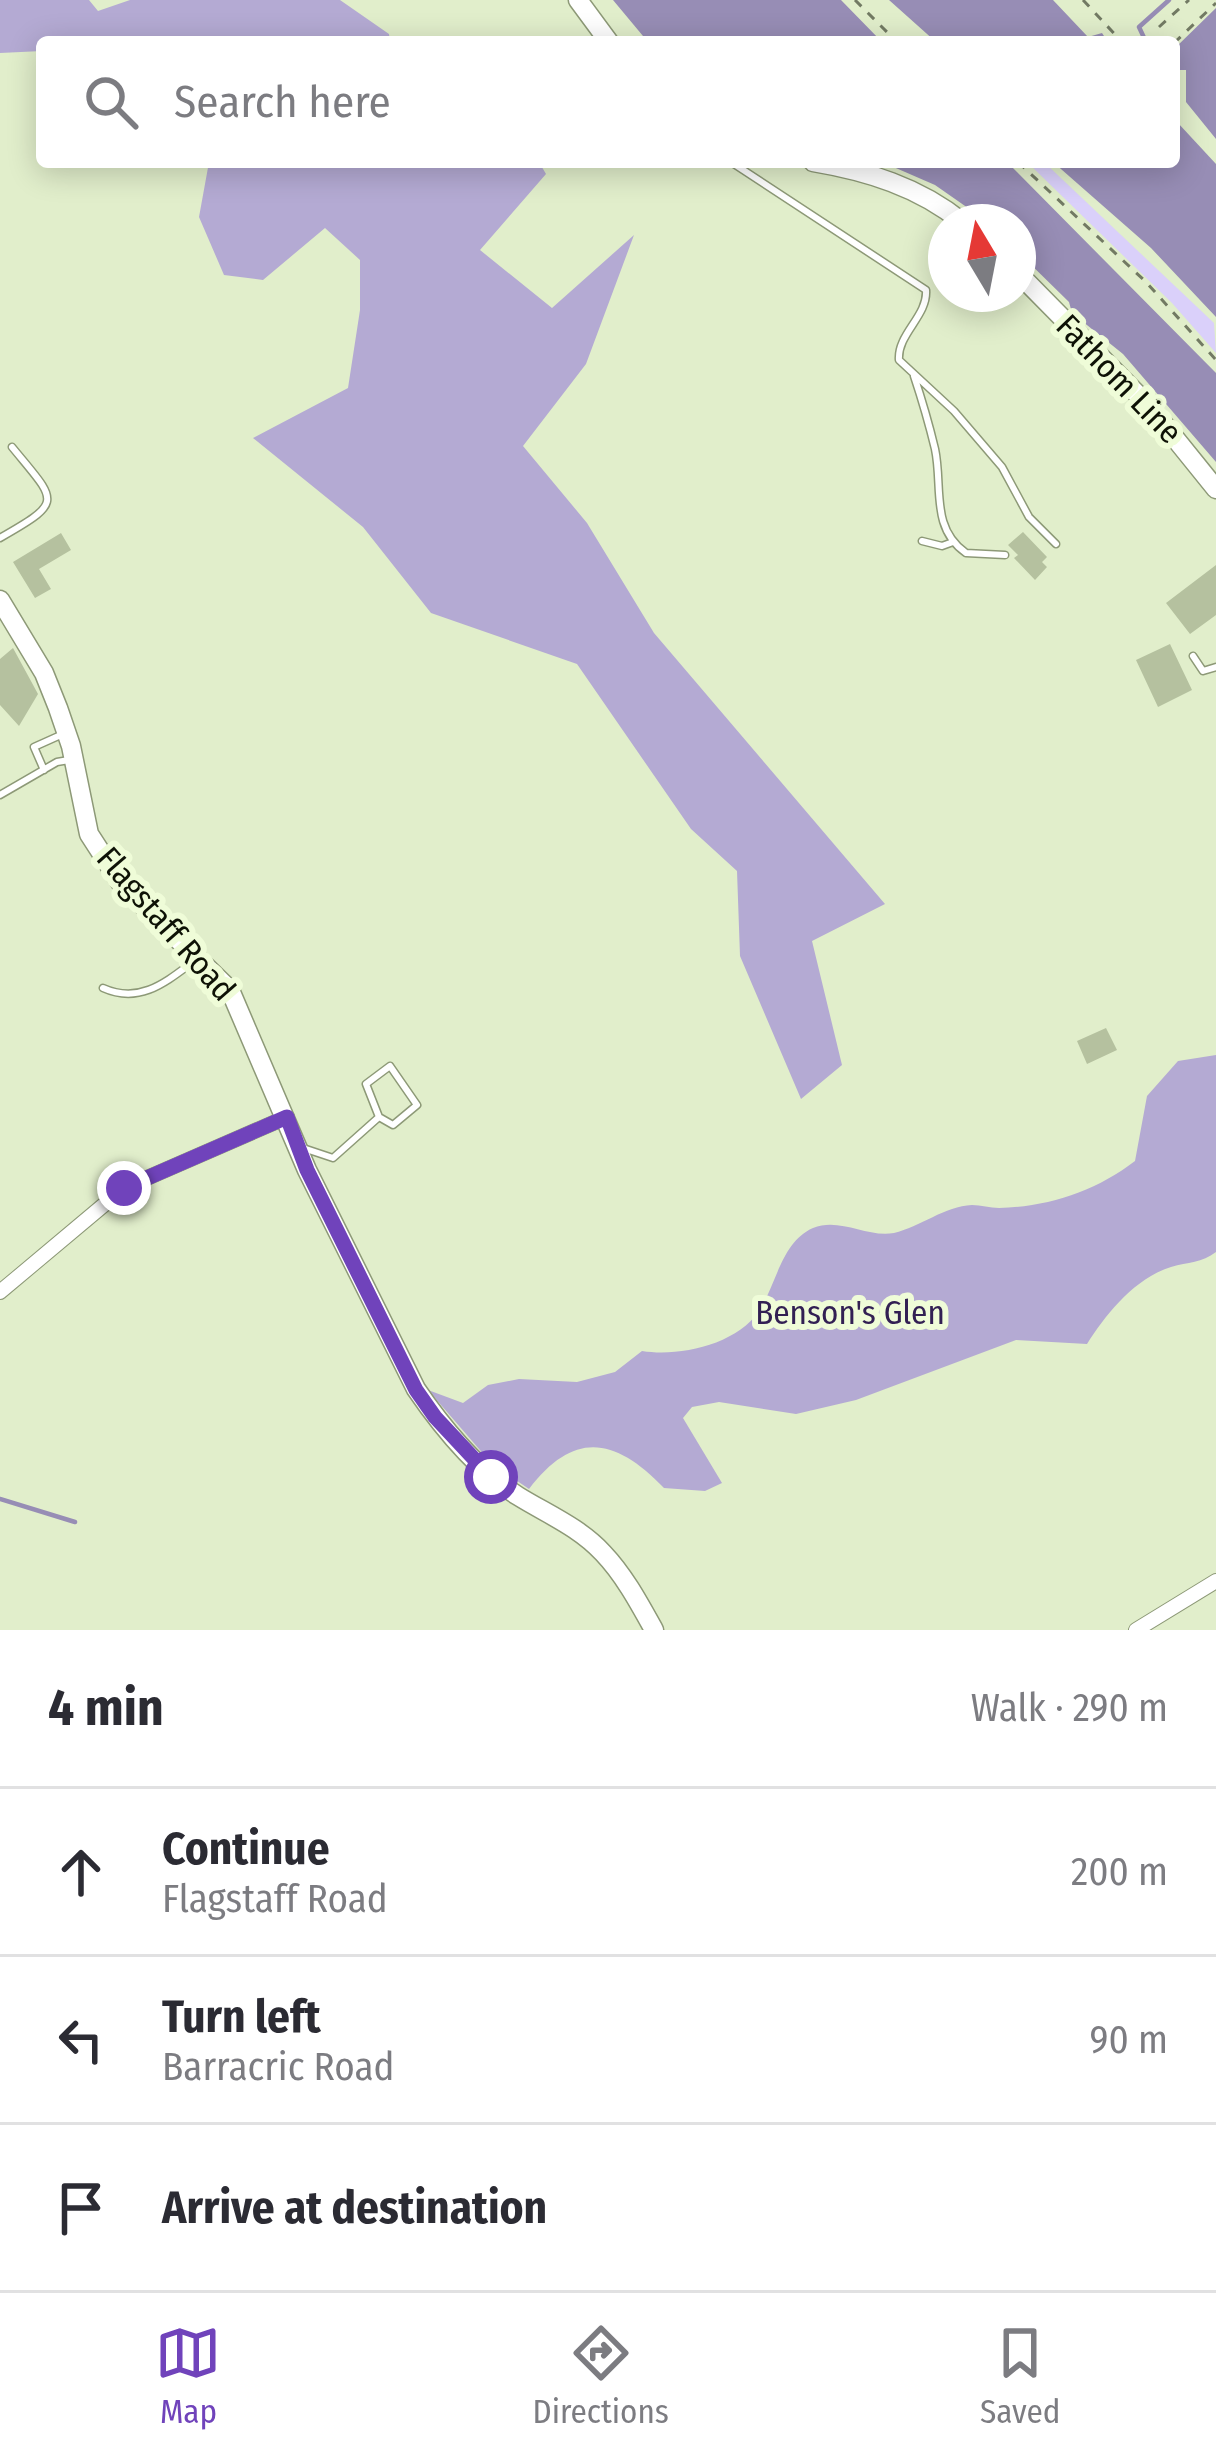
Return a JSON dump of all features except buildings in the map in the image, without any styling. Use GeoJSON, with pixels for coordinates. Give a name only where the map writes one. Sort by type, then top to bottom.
{"type":"FeatureCollection","features":[{"type":"Feature","properties":{"kind":"street"},"geometry":{"type":"LineString","coordinates":[[578,0],[605,36]]}},
{"type":"Feature","properties":{"kind":"street"},"geometry":{"type":"LineString","coordinates":[[841,168],[874,175],[936,204]]}},
{"type":"Feature","properties":{"kind":"street","name":"Fathom Line"},"geometry":{"type":"LineString","coordinates":[[1036,291],[1149,406],[1216,489]]}},
{"type":"Feature","properties":{"kind":"street","name":"Flagstaff Road"},"geometry":{"type":"LineString","coordinates":[[0,600],[44,673],[67,733],[81,810],[100,854],[150,916],[230,989],[299,1149],[416,1390],[491,1477],[584,1535],[604,1554],[654,1630]]}},
{"type":"Feature","properties":{"kind":"street"},"geometry":{"type":"LineString","coordinates":[[0,1292],[124,1188],[287,1117]]}},
{"type":"Feature","properties":{"kind":"street"},"geometry":{"type":"LineString","coordinates":[[1136,1630],[1216,1581]]}},
{"type":"Feature","properties":{"kind":"lane"},"geometry":{"type":"LineString","coordinates":[[740,168],[926,290],[927,300],[898,349],[899,360],[954,411],[1002,467],[1030,517],[1055,544]]}},
{"type":"Feature","properties":{"kind":"lane"},"geometry":{"type":"LineString","coordinates":[[913,372],[936,454],[938,502],[953,542],[967,553],[1005,554]]}},
{"type":"Feature","properties":{"kind":"lane"},"geometry":{"type":"LineString","coordinates":[[0,538],[38,518],[48,501],[45,488],[12,447]]}},
{"type":"Feature","properties":{"kind":"lane"},"geometry":{"type":"LineString","coordinates":[[922,541],[942,546],[953,542]]}},
{"type":"Feature","properties":{"kind":"lane"},"geometry":{"type":"LineString","coordinates":[[1193,656],[1203,670],[1216,667]]}},
{"type":"Feature","properties":{"kind":"lane"},"geometry":{"type":"LineString","coordinates":[[44,770],[34,747],[67,733]]}},
{"type":"Feature","properties":{"kind":"lane"},"geometry":{"type":"LineString","coordinates":[[0,795],[73,759]]}},
{"type":"Feature","properties":{"kind":"lane"},"geometry":{"type":"LineString","coordinates":[[103,988],[132,996],[154,990],[200,957]]}},
{"type":"Feature","properties":{"kind":"lane"},"geometry":{"type":"LineString","coordinates":[[390,1066],[417,1105],[393,1125],[380,1117],[366,1084],[390,1066]]}},
{"type":"Feature","properties":{"kind":"lane"},"geometry":{"type":"LineString","coordinates":[[299,1149],[333,1158],[380,1117]]}},
{"type":"Feature","properties":{"kind":"path"},"geometry":{"type":"LineString","coordinates":[[855,0],[891,36]]}},
{"type":"Feature","properties":{"kind":"path"},"geometry":{"type":"LineString","coordinates":[[1083,0],[1116,36]]}},
{"type":"Feature","properties":{"kind":"path"},"geometry":{"type":"LineString","coordinates":[[1159,27],[1189,0]]}},
{"type":"Feature","properties":{"kind":"path"},"geometry":{"type":"LineString","coordinates":[[1180,37],[1216,3]]}},
{"type":"Feature","properties":{"kind":"path"},"geometry":{"type":"LineString","coordinates":[[1024,168],[1146,282],[1216,360]]}},
{"type":"Feature","properties":{"kind":"shaded area"},"geometry":{"type":"Polygon","coordinates":[[[613,0],[841,0],[876,36],[643,36],[613,0]]]}},
{"type":"Feature","properties":{"kind":"shaded area"},"geometry":{"type":"Polygon","coordinates":[[[889,0],[1053,0],[1087,36],[929,36],[889,0]]]}},
{"type":"Feature","properties":{"kind":"shaded area"},"geometry":{"type":"Polygon","coordinates":[[[1216,8],[1216,139],[1186,102],[1180,43],[1216,8]]]}},
{"type":"Feature","properties":{"kind":"shaded area"},"geometry":{"type":"Polygon","coordinates":[[[1180,125],[1216,164],[1216,317],[1151,248],[1060,168],[1180,168],[1180,125]]]}},
{"type":"Feature","properties":{"kind":"shaded area"},"geometry":{"type":"Polygon","coordinates":[[[896,168],[1013,168],[1216,373],[1216,462],[1123,354],[1072,313],[1069,302],[1036,270],[1036,204],[962,204],[935,185],[896,168]]]}},
{"type":"Feature","properties":{"kind":"shaded area"},"geometry":{"type":"Polygon","coordinates":[[[1033,168],[1050,168],[1214,323],[1216,353],[1172,303],[1033,168]]]}},
{"type":"Feature","properties":{"kind":"green space"},"geometry":{"type":"Polygon","coordinates":[[[0,0],[89,0],[98,11],[130,0],[340,0],[389,36],[36,36],[36,51],[0,53],[0,0]]]}},
{"type":"Feature","properties":{"kind":"green space"},"geometry":{"type":"Polygon","coordinates":[[[208,168],[542,168],[546,174],[480,250],[552,308],[634,235],[586,364],[523,446],[587,523],[654,633],[885,904],[812,941],[842,1065],[801,1099],[740,956],[737,871],[691,829],[577,664],[431,613],[363,527],[253,438],[348,388],[360,310],[360,260],[325,228],[263,280],[224,275],[199,217],[208,168]]]}},
{"type":"Feature","properties":{"kind":"green space","name":"Benson's Glen"},"geometry":{"type":"Polygon","coordinates":[[[1216,1055],[1216,1252],[1145,1279],[1112,1309],[1087,1344],[1016,1340],[856,1400],[796,1414],[719,1402],[692,1407],[683,1418],[722,1483],[705,1491],[664,1488],[629,1458],[595,1447],[562,1457],[529,1489],[492,1464],[428,1390],[463,1403],[488,1385],[519,1379],[577,1382],[615,1372],[642,1351],[689,1350],[722,1340],[759,1311],[793,1243],[813,1228],[833,1225],[894,1233],[962,1206],[1035,1204],[1088,1189],[1135,1161],[1147,1096],[1178,1061],[1216,1055]]]}},
{"type":"Feature","properties":{"kind":"waterway"},"geometry":{"type":"LineString","coordinates":[[1143,36],[1139,27],[1169,0]]}},
{"type":"Feature","properties":{"kind":"waterway"},"geometry":{"type":"LineString","coordinates":[[0,1499],[75,1522]]}},
{"type":"Feature","properties":{"kind":"route"},"geometry":{"type":"LineString","coordinates":[[124,1188],[287,1117],[307,1170],[416,1390],[491,1477]]}}]}
